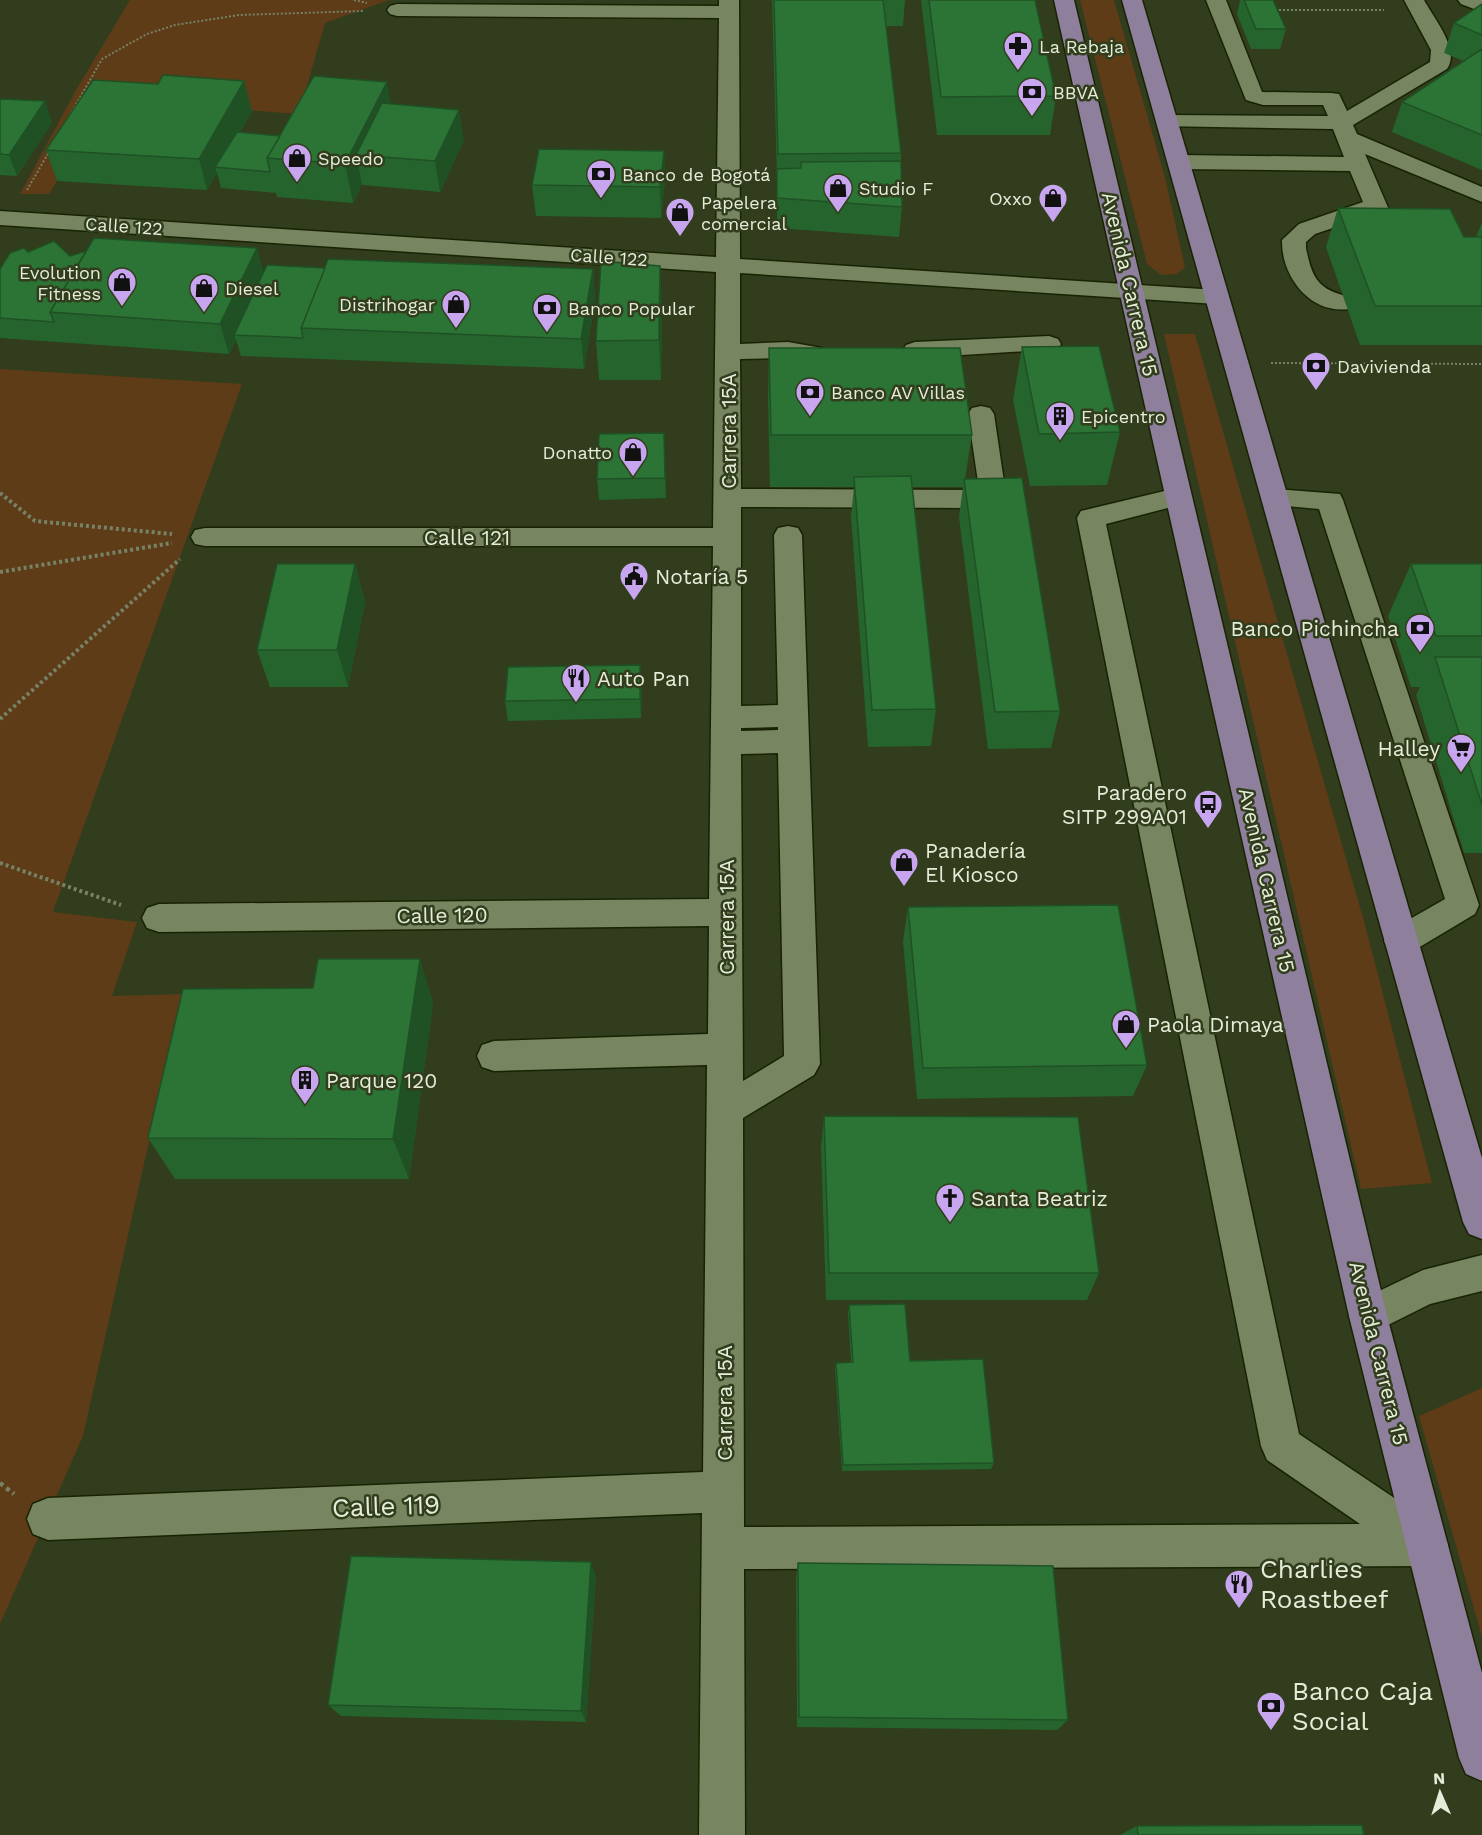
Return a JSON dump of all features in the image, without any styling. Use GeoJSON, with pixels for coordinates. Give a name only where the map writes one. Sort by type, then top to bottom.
{"type":"FeatureCollection","features":[{"type":"Feature","properties":{"kind":"main road","name":"Avenida Carrera 15"},"geometry":{"type":"LineString","coordinates":[[1064,0],[1368,1316],[1482,1758]]}},
{"type":"Feature","properties":{"kind":"main road"},"geometry":{"type":"LineString","coordinates":[[1132,0],[1482,1222]]}},
{"type":"Feature","properties":{"kind":"street"},"geometry":{"type":"LineString","coordinates":[[1468,0],[1482,6]]}},
{"type":"Feature","properties":{"kind":"street"},"geometry":{"type":"LineString","coordinates":[[1218,5],[1253,96],[1263,99],[1331,99],[1394,247]]}},
{"type":"Feature","properties":{"kind":"street"},"geometry":{"type":"LineString","coordinates":[[1176,154],[1350,143],[1440,64],[1441,50],[1417,5]]}},
{"type":"Feature","properties":{"kind":"street"},"geometry":{"type":"LineString","coordinates":[[397,10],[729,6]]}},
{"type":"Feature","properties":{"kind":"street","name":"Carrera 15A"},"geometry":{"type":"LineString","coordinates":[[722,1835],[729,6]]}},
{"type":"Feature","properties":{"kind":"street"},"geometry":{"type":"LineString","coordinates":[[1167,121],[1350,143],[1482,195]]}},
{"type":"Feature","properties":{"kind":"street"},"geometry":{"type":"LineString","coordinates":[[1346,303],[1332,302],[1310,291],[1293,249],[1294,240],[1307,229],[1376,205],[1408,217]]}},
{"type":"Feature","properties":{"kind":"street","name":"Calle 122"},"geometry":{"type":"LineString","coordinates":[[0,218],[1217,297]]}},
{"type":"Feature","properties":{"kind":"street"},"geometry":{"type":"LineString","coordinates":[[897,350],[1049,344]]}},
{"type":"Feature","properties":{"kind":"street"},"geometry":{"type":"LineString","coordinates":[[728,357],[790,360],[803,354],[838,352]]}},
{"type":"Feature","properties":{"kind":"street"},"geometry":{"type":"LineString","coordinates":[[728,498],[973,499],[983,495],[991,482],[981,414]]}},
{"type":"Feature","properties":{"kind":"street"},"geometry":{"type":"LineString","coordinates":[[1177,497],[1091,518],[1281,1446],[1427,1545]]}},
{"type":"Feature","properties":{"kind":"street"},"geometry":{"type":"LineString","coordinates":[[1275,498],[1330,500],[1463,905],[1401,941]]}},
{"type":"Feature","properties":{"kind":"street"},"geometry":{"type":"LineString","coordinates":[[725,1110],[802,1065],[788,535]]}},
{"type":"Feature","properties":{"kind":"street","name":"Calle 121"},"geometry":{"type":"LineString","coordinates":[[205,537],[728,537]]}},
{"type":"Feature","properties":{"kind":"street"},"geometry":{"type":"LineString","coordinates":[[727,730],[794,728]]}},
{"type":"Feature","properties":{"kind":"street","name":"Calle 120"},"geometry":{"type":"LineString","coordinates":[[159,918],[726,912]]}},
{"type":"Feature","properties":{"kind":"street"},"geometry":{"type":"LineString","coordinates":[[494,1056],[726,1049]]}},
{"type":"Feature","properties":{"kind":"street"},"geometry":{"type":"LineString","coordinates":[[1368,1316],[1402,1296],[1442,1279],[1482,1273]]}},
{"type":"Feature","properties":{"kind":"street","name":"Calle 119"},"geometry":{"type":"LineString","coordinates":[[48,1519],[723,1492]]}},
{"type":"Feature","properties":{"kind":"street"},"geometry":{"type":"LineString","coordinates":[[723,1548],[1427,1545]]}},
{"type":"Feature","properties":{"kind":"path"},"geometry":{"type":"LineString","coordinates":[[1218,5],[1417,5]]}},
{"type":"Feature","properties":{"kind":"path"},"geometry":{"type":"LineString","coordinates":[[70,116],[103,57],[127,43],[157,31],[199,21],[262,12],[397,10]]}},
{"type":"Feature","properties":{"kind":"path"},"geometry":{"type":"LineString","coordinates":[[25,194],[53,145]]}},
{"type":"Feature","properties":{"kind":"path"},"geometry":{"type":"LineString","coordinates":[[1262,363],[1482,364]]}},
{"type":"Feature","properties":{"kind":"path"},"geometry":{"type":"LineString","coordinates":[[0,493],[35,521],[205,537]]}},
{"type":"Feature","properties":{"kind":"path"},"geometry":{"type":"LineString","coordinates":[[0,572],[205,537]]}},
{"type":"Feature","properties":{"kind":"path"},"geometry":{"type":"LineString","coordinates":[[0,719],[205,537]]}},
{"type":"Feature","properties":{"kind":"path"},"geometry":{"type":"LineString","coordinates":[[0,863],[159,918]]}},
{"type":"Feature","properties":{"kind":"shaded area"},"geometry":{"type":"Polygon","coordinates":[[[130,0],[389,0],[325,23],[299,114],[172,105],[57,181],[49,194],[20,194],[76,90],[130,0]]]}},
{"type":"Feature","properties":{"kind":"shaded area"},"geometry":{"type":"Polygon","coordinates":[[[1080,0],[1114,0],[1165,177],[1185,267],[1177,274],[1161,275],[1147,264],[1080,0]]]}},
{"type":"Feature","properties":{"kind":"shaded area"},"geometry":{"type":"Polygon","coordinates":[[[1164,334],[1195,334],[1364,921],[1432,1183],[1361,1189],[1164,334]]]}},
{"type":"Feature","properties":{"kind":"shaded area"},"geometry":{"type":"Polygon","coordinates":[[[0,369],[242,384],[53,912],[137,922],[112,996],[182,994],[83,1436],[0,1624],[0,369]]]}},
{"type":"Feature","properties":{"kind":"shaded area"},"geometry":{"type":"Polygon","coordinates":[[[1482,1388],[1482,1637],[1419,1416],[1482,1388]]]}},
{"type":"Feature","properties":{"kind":"building"},"geometry":{"type":"Polygon","coordinates":[[[774,0],[883,0],[901,153],[778,154],[774,0]]]}},
{"type":"Feature","properties":{"kind":"building"},"geometry":{"type":"Polygon","coordinates":[[[929,0],[1035,0],[1056,96],[941,97],[929,0]]]}},
{"type":"Feature","properties":{"kind":"building"},"geometry":{"type":"Polygon","coordinates":[[[1244,0],[1273,0],[1286,29],[1256,29],[1244,0]]]}},
{"type":"Feature","properties":{"kind":"building"},"geometry":{"type":"Polygon","coordinates":[[[1482,4],[1482,35],[1454,23],[1482,4]]]}},
{"type":"Feature","properties":{"kind":"building"},"geometry":{"type":"Polygon","coordinates":[[[1482,49],[1482,135],[1402,102],[1482,49]]]}},
{"type":"Feature","properties":{"kind":"building"},"geometry":{"type":"Polygon","coordinates":[[[163,75],[244,81],[199,159],[46,150],[93,80],[158,84],[163,75]]]}},
{"type":"Feature","properties":{"kind":"building"},"geometry":{"type":"Polygon","coordinates":[[[314,76],[387,82],[345,164],[267,158],[314,76]]]}},
{"type":"Feature","properties":{"kind":"building"},"geometry":{"type":"Polygon","coordinates":[[[0,99],[45,101],[9,155],[0,154],[0,99]]]}},
{"type":"Feature","properties":{"kind":"building"},"geometry":{"type":"Polygon","coordinates":[[[382,103],[459,110],[435,161],[356,155],[382,103]]]}},
{"type":"Feature","properties":{"kind":"building"},"geometry":{"type":"Polygon","coordinates":[[[237,132],[280,136],[267,158],[270,172],[215,167],[237,132]]]}},
{"type":"Feature","properties":{"kind":"building"},"geometry":{"type":"Polygon","coordinates":[[[539,149],[664,151],[660,187],[532,185],[539,149]]]}},
{"type":"Feature","properties":{"kind":"building"},"geometry":{"type":"Polygon","coordinates":[[[901,161],[902,207],[777,198],[777,169],[801,168],[801,162],[901,161]]]}},
{"type":"Feature","properties":{"kind":"building"},"geometry":{"type":"Polygon","coordinates":[[[1338,208],[1450,209],[1464,237],[1482,237],[1482,306],[1375,306],[1338,208]]]}},
{"type":"Feature","properties":{"kind":"building"},"geometry":{"type":"Polygon","coordinates":[[[94,238],[257,248],[220,324],[50,312],[94,238]]]}},
{"type":"Feature","properties":{"kind":"building"},"geometry":{"type":"Polygon","coordinates":[[[54,241],[70,256],[86,251],[50,312],[54,322],[0,318],[0,269],[10,253],[24,248],[28,252],[54,241]]]}},
{"type":"Feature","properties":{"kind":"building"},"geometry":{"type":"Polygon","coordinates":[[[328,259],[593,269],[581,339],[301,328],[328,259]]]}},
{"type":"Feature","properties":{"kind":"building"},"geometry":{"type":"Polygon","coordinates":[[[601,261],[660,266],[659,340],[596,341],[601,261]]]}},
{"type":"Feature","properties":{"kind":"building"},"geometry":{"type":"Polygon","coordinates":[[[267,265],[325,268],[301,328],[303,338],[234,335],[267,265]]]}},
{"type":"Feature","properties":{"kind":"building"},"geometry":{"type":"Polygon","coordinates":[[[1099,346],[1120,432],[1039,434],[1022,347],[1099,346]]]}},
{"type":"Feature","properties":{"kind":"building"},"geometry":{"type":"Polygon","coordinates":[[[769,348],[960,348],[972,435],[771,435],[769,348]]]}},
{"type":"Feature","properties":{"kind":"building"},"geometry":{"type":"Polygon","coordinates":[[[664,433],[665,478],[597,479],[599,434],[664,433]]]}},
{"type":"Feature","properties":{"kind":"building"},"geometry":{"type":"Polygon","coordinates":[[[911,476],[936,709],[872,710],[854,477],[911,476]]]}},
{"type":"Feature","properties":{"kind":"building"},"geometry":{"type":"Polygon","coordinates":[[[1022,478],[1060,711],[995,712],[964,479],[1022,478]]]}},
{"type":"Feature","properties":{"kind":"building"},"geometry":{"type":"Polygon","coordinates":[[[277,564],[355,564],[337,650],[257,650],[277,564]]]}},
{"type":"Feature","properties":{"kind":"building"},"geometry":{"type":"Polygon","coordinates":[[[1411,564],[1482,564],[1482,636],[1436,636],[1411,564]]]}},
{"type":"Feature","properties":{"kind":"building"},"geometry":{"type":"Polygon","coordinates":[[[1435,657],[1482,657],[1482,805],[1435,657]]]}},
{"type":"Feature","properties":{"kind":"building"},"geometry":{"type":"Polygon","coordinates":[[[640,665],[640,699],[505,701],[508,667],[640,665]]]}},
{"type":"Feature","properties":{"kind":"building"},"geometry":{"type":"Polygon","coordinates":[[[1118,905],[1147,1065],[923,1068],[908,907],[1118,905]]]}},
{"type":"Feature","properties":{"kind":"building","name":"Parque 120"},"geometry":{"type":"Polygon","coordinates":[[[318,959],[420,959],[393,1139],[148,1138],[183,989],[313,988],[318,959]]]}},
{"type":"Feature","properties":{"kind":"building","name":"Santa Beatriz"},"geometry":{"type":"Polygon","coordinates":[[[824,1116],[1078,1117],[1099,1273],[829,1273],[824,1116]]]}},
{"type":"Feature","properties":{"kind":"building"},"geometry":{"type":"Polygon","coordinates":[[[905,1304],[910,1361],[983,1359],[994,1463],[843,1465],[836,1363],[853,1362],[849,1305],[905,1304]]]}},
{"type":"Feature","properties":{"kind":"building"},"geometry":{"type":"Polygon","coordinates":[[[351,1556],[591,1562],[581,1711],[328,1705],[351,1556]]]}},
{"type":"Feature","properties":{"kind":"building"},"geometry":{"type":"Polygon","coordinates":[[[798,1563],[1053,1566],[1068,1720],[799,1717],[798,1563]]]}},
{"type":"Feature","properties":{"kind":"building"},"geometry":{"type":"Polygon","coordinates":[[[1362,1825],[1364,1835],[1138,1835],[1137,1826],[1362,1825]]]}},
{"type":"Feature","properties":{"kind":"place","name":"La Rebaja"},"geometry":{"type":"Point","coordinates":[1018,72]}},
{"type":"Feature","properties":{"kind":"place","name":"BBVA"},"geometry":{"type":"Point","coordinates":[1032,118]}},
{"type":"Feature","properties":{"kind":"place","name":"Speedo"},"geometry":{"type":"Point","coordinates":[297,184]}},
{"type":"Feature","properties":{"kind":"place","name":"Banco de Bogotá"},"geometry":{"type":"Point","coordinates":[601,200]}},
{"type":"Feature","properties":{"kind":"place","name":"Studio F"},"geometry":{"type":"Point","coordinates":[838,214]}},
{"type":"Feature","properties":{"kind":"place","name":"Oxxo"},"geometry":{"type":"Point","coordinates":[1053,224]}},
{"type":"Feature","properties":{"kind":"place","name":"Papelera comercial"},"geometry":{"type":"Point","coordinates":[680,238]}},
{"type":"Feature","properties":{"kind":"place","name":"Evolution Fitness"},"geometry":{"type":"Point","coordinates":[122,308]}},
{"type":"Feature","properties":{"kind":"place","name":"Diesel"},"geometry":{"type":"Point","coordinates":[204,314]}},
{"type":"Feature","properties":{"kind":"place","name":"Distrihogar"},"geometry":{"type":"Point","coordinates":[456,330]}},
{"type":"Feature","properties":{"kind":"place","name":"Banco Popular"},"geometry":{"type":"Point","coordinates":[547,334]}},
{"type":"Feature","properties":{"kind":"place","name":"Davivienda"},"geometry":{"type":"Point","coordinates":[1316,392]}},
{"type":"Feature","properties":{"kind":"place","name":"Banco AV Villas"},"geometry":{"type":"Point","coordinates":[810,418]}},
{"type":"Feature","properties":{"kind":"place","name":"Epicentro"},"geometry":{"type":"Point","coordinates":[1060,442]}},
{"type":"Feature","properties":{"kind":"place","name":"Donatto"},"geometry":{"type":"Point","coordinates":[633,478]}},
{"type":"Feature","properties":{"kind":"place","name":"Notaría 5"},"geometry":{"type":"Point","coordinates":[634,602]}},
{"type":"Feature","properties":{"kind":"place","name":"Banco Pichincha"},"geometry":{"type":"Point","coordinates":[1420,654]}},
{"type":"Feature","properties":{"kind":"place","name":"Auto Pan"},"geometry":{"type":"Point","coordinates":[576,704]}},
{"type":"Feature","properties":{"kind":"place","name":"Halley"},"geometry":{"type":"Point","coordinates":[1461,774]}},
{"type":"Feature","properties":{"kind":"place","name":"Paradero SITP 299A01"},"geometry":{"type":"Point","coordinates":[1208,830]}},
{"type":"Feature","properties":{"kind":"place","name":"Panadería El Kiosco"},"geometry":{"type":"Point","coordinates":[904,888]}},
{"type":"Feature","properties":{"kind":"place","name":"Paola Dimaya"},"geometry":{"type":"Point","coordinates":[1126,1050]}},
{"type":"Feature","properties":{"kind":"place","name":"Parque 120"},"geometry":{"type":"Point","coordinates":[305,1106]}},
{"type":"Feature","properties":{"kind":"place","name":"Santa Beatriz"},"geometry":{"type":"Point","coordinates":[950,1224]}},
{"type":"Feature","properties":{"kind":"place","name":"Charlies Roastbeef"},"geometry":{"type":"Point","coordinates":[1239,1610]}},
{"type":"Feature","properties":{"kind":"place","name":"Banco Caja Social"},"geometry":{"type":"Point","coordinates":[1271,1732]}}]}
